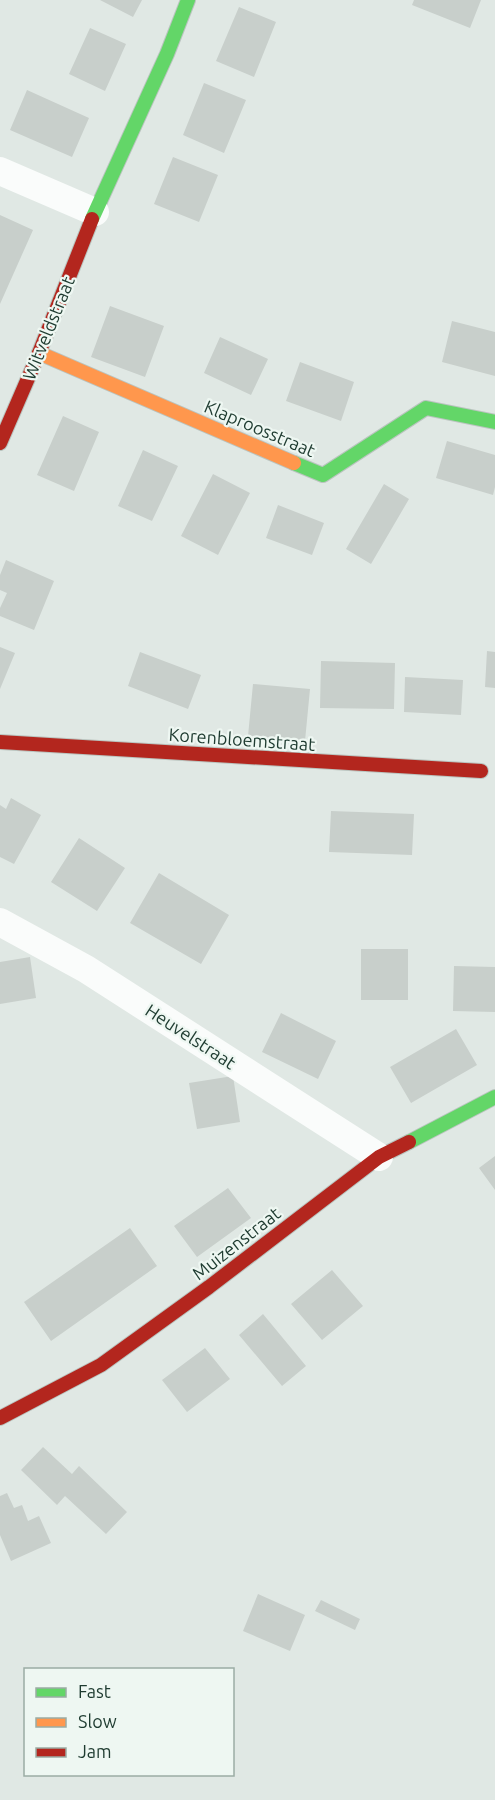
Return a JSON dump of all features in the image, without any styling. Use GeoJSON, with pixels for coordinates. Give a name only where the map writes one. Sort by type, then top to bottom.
{"type":"FeatureCollection","features":[{"type":"Feature","properties":{"kind":"street","name":"Witveldstraat"},"geometry":{"type":"LineString","coordinates":[[0,443],[39,353],[95,212],[167,54],[188,0]]}},
{"type":"Feature","properties":{"kind":"street"},"geometry":{"type":"LineString","coordinates":[[0,171],[95,212]]}},
{"type":"Feature","properties":{"kind":"street","name":"Klaproosstraat"},"geometry":{"type":"LineString","coordinates":[[39,353],[323,475],[426,408],[495,422]]}},
{"type":"Feature","properties":{"kind":"street","name":"Korenbloemstraat"},"geometry":{"type":"LineString","coordinates":[[0,742],[481,771]]}},
{"type":"Feature","properties":{"kind":"street","name":"Heuvelstraat"},"geometry":{"type":"LineString","coordinates":[[0,922],[86,969],[379,1157]]}},
{"type":"Feature","properties":{"kind":"street","name":"Muizenstraat"},"geometry":{"type":"LineString","coordinates":[[0,1418],[101,1365],[209,1287],[379,1157],[495,1097]]}},
{"type":"Feature","properties":{"kind":"building"},"geometry":{"type":"Polygon","coordinates":[[[100,0],[142,0],[133,17],[100,0]]]}},
{"type":"Feature","properties":{"kind":"building"},"geometry":{"type":"Polygon","coordinates":[[[414,0],[481,0],[470,28],[412,5],[414,0]]]}},
{"type":"Feature","properties":{"kind":"building"},"geometry":{"type":"Polygon","coordinates":[[[239,7],[276,22],[254,77],[216,61],[239,7]]]}},
{"type":"Feature","properties":{"kind":"building"},"geometry":{"type":"Polygon","coordinates":[[[90,28],[126,44],[105,91],[69,74],[90,28]]]}},
{"type":"Feature","properties":{"kind":"building"},"geometry":{"type":"Polygon","coordinates":[[[204,83],[246,100],[224,153],[183,135],[204,83]]]}},
{"type":"Feature","properties":{"kind":"building"},"geometry":{"type":"Polygon","coordinates":[[[27,90],[89,118],[72,157],[10,130],[27,90]]]}},
{"type":"Feature","properties":{"kind":"building"},"geometry":{"type":"Polygon","coordinates":[[[173,157],[218,175],[199,222],[154,204],[173,157]]]}},
{"type":"Feature","properties":{"kind":"building"},"geometry":{"type":"Polygon","coordinates":[[[0,215],[33,230],[0,304],[0,215]]]}},
{"type":"Feature","properties":{"kind":"building"},"geometry":{"type":"Polygon","coordinates":[[[110,306],[164,326],[145,377],[91,357],[110,306]]]}},
{"type":"Feature","properties":{"kind":"building"},"geometry":{"type":"Polygon","coordinates":[[[452,321],[495,332],[495,376],[442,362],[452,321]]]}},
{"type":"Feature","properties":{"kind":"building"},"geometry":{"type":"Polygon","coordinates":[[[220,337],[268,359],[251,395],[204,373],[220,337]]]}},
{"type":"Feature","properties":{"kind":"building"},"geometry":{"type":"Polygon","coordinates":[[[300,362],[354,382],[341,421],[286,401],[300,362]]]}},
{"type":"Feature","properties":{"kind":"building"},"geometry":{"type":"Polygon","coordinates":[[[63,416],[99,432],[74,491],[37,475],[63,416]]]}},
{"type":"Feature","properties":{"kind":"building"},"geometry":{"type":"Polygon","coordinates":[[[447,441],[495,455],[493,495],[436,478],[447,441]]]}},
{"type":"Feature","properties":{"kind":"building"},"geometry":{"type":"Polygon","coordinates":[[[143,450],[178,466],[152,521],[118,506],[143,450]]]}},
{"type":"Feature","properties":{"kind":"building"},"geometry":{"type":"Polygon","coordinates":[[[213,474],[250,493],[218,555],[181,536],[213,474]]]}},
{"type":"Feature","properties":{"kind":"building"},"geometry":{"type":"Polygon","coordinates":[[[384,484],[409,499],[371,564],[346,549],[384,484]]]}},
{"type":"Feature","properties":{"kind":"building"},"geometry":{"type":"Polygon","coordinates":[[[278,505],[324,523],[312,555],[266,538],[278,505]]]}},
{"type":"Feature","properties":{"kind":"building"},"geometry":{"type":"Polygon","coordinates":[[[6,560],[54,581],[34,630],[0,616],[0,608],[7,593],[0,590],[0,575],[6,560]]]}},
{"type":"Feature","properties":{"kind":"building"},"geometry":{"type":"Polygon","coordinates":[[[0,647],[15,653],[0,689],[0,647]]]}},
{"type":"Feature","properties":{"kind":"building"},"geometry":{"type":"Polygon","coordinates":[[[487,651],[495,652],[495,688],[485,687],[487,651]]]}},
{"type":"Feature","properties":{"kind":"building"},"geometry":{"type":"Polygon","coordinates":[[[140,652],[201,675],[188,709],[128,686],[140,652]]]}},
{"type":"Feature","properties":{"kind":"building"},"geometry":{"type":"Polygon","coordinates":[[[321,661],[395,663],[394,709],[320,708],[321,661]]]}},
{"type":"Feature","properties":{"kind":"building"},"geometry":{"type":"Polygon","coordinates":[[[405,677],[463,680],[461,715],[404,712],[405,677]]]}},
{"type":"Feature","properties":{"kind":"building"},"geometry":{"type":"Polygon","coordinates":[[[253,684],[310,689],[305,741],[248,736],[253,684]]]}},
{"type":"Feature","properties":{"kind":"building"},"geometry":{"type":"Polygon","coordinates":[[[11,798],[41,815],[14,864],[0,857],[0,805],[6,809],[11,798]]]}},
{"type":"Feature","properties":{"kind":"building"},"geometry":{"type":"Polygon","coordinates":[[[331,811],[414,814],[412,855],[329,852],[331,811]]]}},
{"type":"Feature","properties":{"kind":"building"},"geometry":{"type":"Polygon","coordinates":[[[79,838],[125,868],[97,911],[51,882],[79,838]]]}},
{"type":"Feature","properties":{"kind":"building"},"geometry":{"type":"Polygon","coordinates":[[[159,873],[229,915],[201,964],[130,923],[159,873]]]}},
{"type":"Feature","properties":{"kind":"building"},"geometry":{"type":"Polygon","coordinates":[[[361,949],[408,949],[408,1000],[361,1000],[361,949]]]}},
{"type":"Feature","properties":{"kind":"building"},"geometry":{"type":"Polygon","coordinates":[[[30,957],[36,998],[0,1004],[0,962],[30,957]]]}},
{"type":"Feature","properties":{"kind":"building"},"geometry":{"type":"Polygon","coordinates":[[[454,966],[495,967],[495,1012],[453,1011],[454,966]]]}},
{"type":"Feature","properties":{"kind":"building"},"geometry":{"type":"Polygon","coordinates":[[[281,1013],[336,1041],[318,1079],[262,1052],[281,1013]]]}},
{"type":"Feature","properties":{"kind":"building"},"geometry":{"type":"Polygon","coordinates":[[[456,1029],[477,1065],[411,1103],[390,1067],[456,1029]]]}},
{"type":"Feature","properties":{"kind":"building"},"geometry":{"type":"Polygon","coordinates":[[[233,1076],[240,1122],[197,1129],[189,1083],[233,1076]]]}},
{"type":"Feature","properties":{"kind":"building"},"geometry":{"type":"Polygon","coordinates":[[[495,1156],[495,1190],[479,1168],[495,1156]]]}},
{"type":"Feature","properties":{"kind":"building"},"geometry":{"type":"Polygon","coordinates":[[[228,1188],[251,1218],[197,1257],[174,1226],[228,1188]]]}},
{"type":"Feature","properties":{"kind":"building"},"geometry":{"type":"Polygon","coordinates":[[[130,1228],[157,1266],[51,1341],[24,1302],[130,1228]]]}},
{"type":"Feature","properties":{"kind":"building"},"geometry":{"type":"Polygon","coordinates":[[[332,1270],[363,1306],[322,1340],[291,1304],[332,1270]]]}},
{"type":"Feature","properties":{"kind":"building"},"geometry":{"type":"Polygon","coordinates":[[[263,1314],[306,1366],[282,1386],[239,1335],[263,1314]]]}},
{"type":"Feature","properties":{"kind":"building"},"geometry":{"type":"Polygon","coordinates":[[[205,1348],[230,1379],[187,1412],[162,1380],[205,1348]]]}},
{"type":"Feature","properties":{"kind":"building"},"geometry":{"type":"Polygon","coordinates":[[[43,1447],[72,1474],[79,1466],[127,1512],[106,1534],[65,1496],[57,1505],[21,1470],[43,1447]]]}},
{"type":"Feature","properties":{"kind":"building"},"geometry":{"type":"Polygon","coordinates":[[[7,1493],[14,1508],[22,1505],[28,1521],[39,1516],[51,1543],[11,1561],[0,1535],[0,1496],[7,1493]]]}},
{"type":"Feature","properties":{"kind":"building"},"geometry":{"type":"Polygon","coordinates":[[[258,1594],[305,1615],[290,1651],[243,1631],[258,1594]]]}},
{"type":"Feature","properties":{"kind":"building"},"geometry":{"type":"Polygon","coordinates":[[[321,1600],[360,1619],[355,1630],[315,1611],[321,1600]]]}},
{"type":"Feature","properties":{"kind":"traffic: fast"},"geometry":{"type":"LineString","coordinates":[[92,219],[167,54],[188,0]]}},
{"type":"Feature","properties":{"kind":"traffic: fast"},"geometry":{"type":"LineString","coordinates":[[294,463],[323,475],[426,408],[495,422]]}},
{"type":"Feature","properties":{"kind":"traffic: fast"},"geometry":{"type":"LineString","coordinates":[[409,1142],[495,1097]]}},
{"type":"Feature","properties":{"kind":"traffic: slow"},"geometry":{"type":"LineString","coordinates":[[39,353],[294,463]]}},
{"type":"Feature","properties":{"kind":"traffic: jam"},"geometry":{"type":"LineString","coordinates":[[0,443],[39,353],[92,219]]}},
{"type":"Feature","properties":{"kind":"traffic: jam"},"geometry":{"type":"LineString","coordinates":[[0,742],[481,771]]}},
{"type":"Feature","properties":{"kind":"traffic: jam"},"geometry":{"type":"LineString","coordinates":[[0,1418],[101,1365],[209,1287],[379,1157],[409,1142]]}}]}
